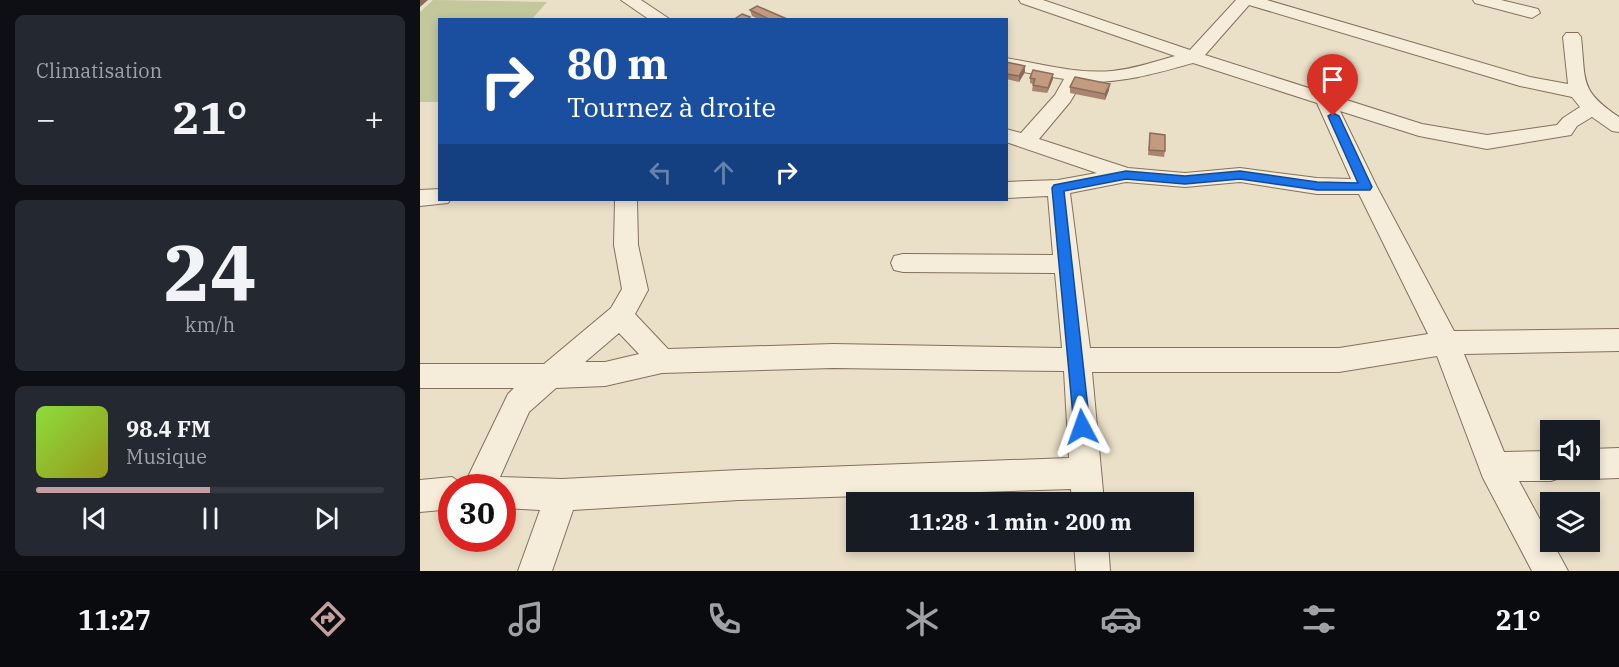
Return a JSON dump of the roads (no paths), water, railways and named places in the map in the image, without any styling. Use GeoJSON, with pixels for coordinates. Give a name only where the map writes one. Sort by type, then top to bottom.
{"type":"FeatureCollection","features":[{"type":"Feature","properties":{"kind":"street"},"geometry":{"type":"LineString","coordinates":[[629,0],[660,18]]}},
{"type":"Feature","properties":{"kind":"street"},"geometry":{"type":"LineString","coordinates":[[1027,0],[1285,88],[1419,130],[1487,142],[1564,130],[1570,122],[1592,108]]}},
{"type":"Feature","properties":{"kind":"street"},"geometry":{"type":"LineString","coordinates":[[1008,63],[1076,76],[1111,77],[1141,72],[1193,57],[1247,0],[1527,82],[1578,92]]}},
{"type":"Feature","properties":{"kind":"street"},"geometry":{"type":"LineString","coordinates":[[1481,0],[1532,13]]}},
{"type":"Feature","properties":{"kind":"street"},"geometry":{"type":"LineString","coordinates":[[1572,37],[1578,92],[1592,108],[1619,126]]}},
{"type":"Feature","properties":{"kind":"street"},"geometry":{"type":"LineString","coordinates":[[1016,138],[1064,98],[1076,76]]}},
{"type":"Feature","properties":{"kind":"street"},"geometry":{"type":"LineString","coordinates":[[1325,99],[1366,187],[1446,343],[1494,467],[1551,571]]}},
{"type":"Feature","properties":{"kind":"street"},"geometry":{"type":"LineString","coordinates":[[1016,138],[1126,175],[1185,180],[1240,175],[1317,186],[1366,187]]}},
{"type":"Feature","properties":{"kind":"street"},"geometry":{"type":"LineString","coordinates":[[1008,190],[1058,188],[1126,175]]}},
{"type":"Feature","properties":{"kind":"street"},"geometry":{"type":"LineString","coordinates":[[516,493],[562,495],[739,485],[1087,488],[1077,359],[1058,188]]}},
{"type":"Feature","properties":{"kind":"street"},"geometry":{"type":"LineString","coordinates":[[420,198],[438,197]]}},
{"type":"Feature","properties":{"kind":"street"},"geometry":{"type":"LineString","coordinates":[[485,474],[518,403],[620,316],[635,290],[629,269],[624,227],[626,201]]}},
{"type":"Feature","properties":{"kind":"street"},"geometry":{"type":"LineString","coordinates":[[903,263],[1066,264]]}},
{"type":"Feature","properties":{"kind":"street"},"geometry":{"type":"LineString","coordinates":[[620,316],[662,361]]}},
{"type":"Feature","properties":{"kind":"street"},"geometry":{"type":"LineString","coordinates":[[420,376],[605,374],[662,361],[833,357],[1159,361],[1339,360],[1446,343],[1619,340]]}},
{"type":"Feature","properties":{"kind":"street"},"geometry":{"type":"LineString","coordinates":[[1600,464],[1619,464]]}},
{"type":"Feature","properties":{"kind":"street"},"geometry":{"type":"LineString","coordinates":[[1494,467],[1540,466]]}},
{"type":"Feature","properties":{"kind":"street"},"geometry":{"type":"LineString","coordinates":[[420,496],[438,494]]}},
{"type":"Feature","properties":{"kind":"street"},"geometry":{"type":"LineString","coordinates":[[535,571],[562,495]]}},
{"type":"Feature","properties":{"kind":"street"},"geometry":{"type":"LineString","coordinates":[[1091,552],[1093,571]]}}]}
